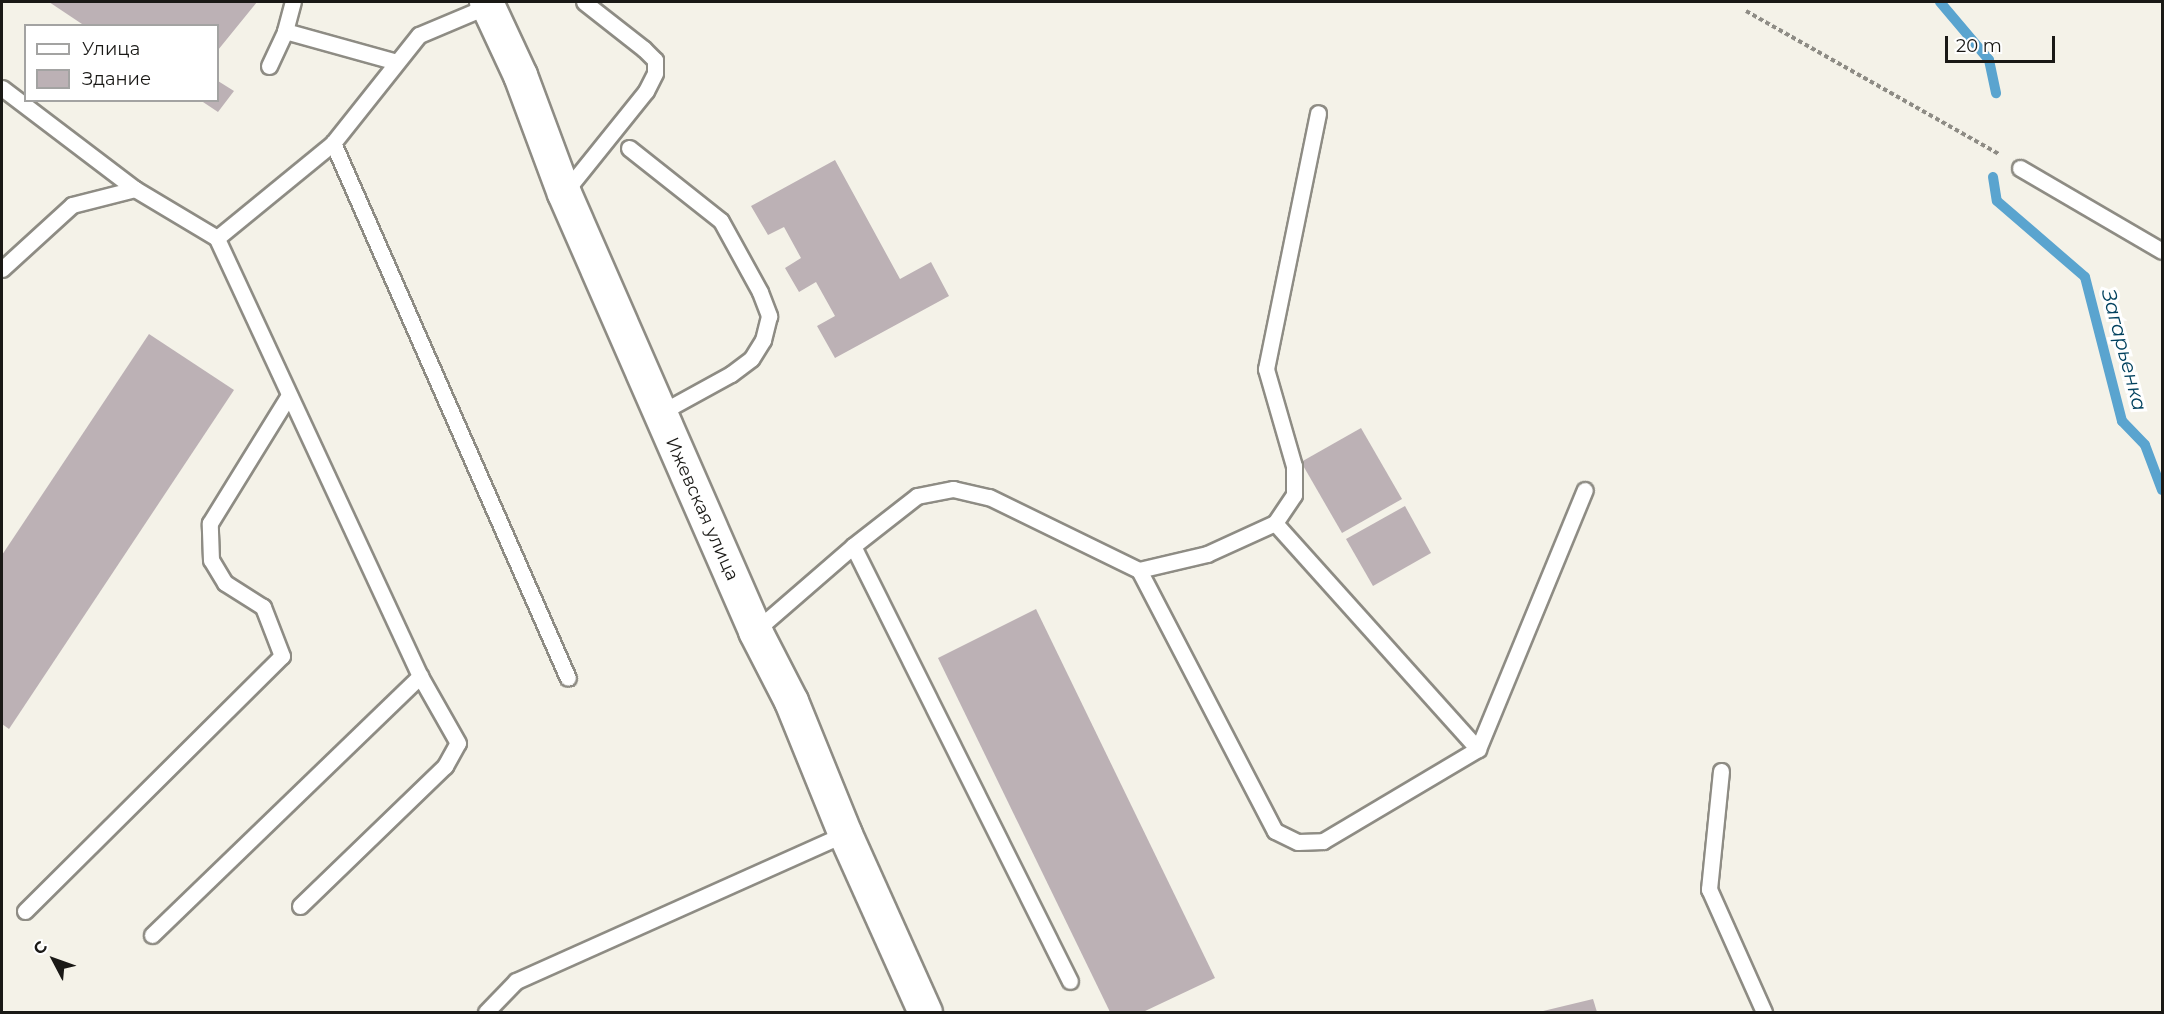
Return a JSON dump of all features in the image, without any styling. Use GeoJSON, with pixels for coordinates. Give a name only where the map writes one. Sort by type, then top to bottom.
{"type":"FeatureCollection","features":[{"type":"Feature","properties":{"kind":"street","name":"Ижевская улица"},"geometry":{"type":"LineString","coordinates":[[491,3],[564,194],[755,631],[791,701],[845,834],[925,1012]]}},
{"type":"Feature","properties":{"kind":"lane"},"geometry":{"type":"LineString","coordinates":[[269,66],[285,31],[293,2]]}},
{"type":"Feature","properties":{"kind":"lane"},"geometry":{"type":"LineString","coordinates":[[564,194],[646,91],[655,73],[655,60],[584,2]]}},
{"type":"Feature","properties":{"kind":"lane"},"geometry":{"type":"LineString","coordinates":[[217,238],[333,143],[419,35],[491,3]]}},
{"type":"Feature","properties":{"kind":"lane"},"geometry":{"type":"LineString","coordinates":[[285,31],[397,62]]}},
{"type":"Feature","properties":{"kind":"lane"},"geometry":{"type":"LineString","coordinates":[[2,88],[135,189],[217,238],[420,676],[458,743],[445,766],[300,906]]}},
{"type":"Feature","properties":{"kind":"lane"},"geometry":{"type":"LineString","coordinates":[[1139,570],[1207,554],[1275,523],[1294,495],[1294,466],[1266,369],[1318,113]]}},
{"type":"Feature","properties":{"kind":"lane"},"geometry":{"type":"LineString","coordinates":[[333,143],[568,678]]}},
{"type":"Feature","properties":{"kind":"lane"},"geometry":{"type":"LineString","coordinates":[[629,148],[721,221],[760,292],[769,316],[763,340],[751,359],[731,374],[660,414]]}},
{"type":"Feature","properties":{"kind":"lane"},"geometry":{"type":"LineString","coordinates":[[2020,168],[2163,251]]}},
{"type":"Feature","properties":{"kind":"lane"},"geometry":{"type":"LineString","coordinates":[[2,269],[72,205],[135,189]]}},
{"type":"Feature","properties":{"kind":"lane"},"geometry":{"type":"LineString","coordinates":[[26,911],[282,656],[263,607],[225,583],[211,560],[210,524],[289,395]]}},
{"type":"Feature","properties":{"kind":"lane"},"geometry":{"type":"LineString","coordinates":[[755,631],[853,546],[917,496],[953,489],[989,497],[1139,570],[1275,831],[1298,842],[1323,841],[1478,749],[1585,490]]}},
{"type":"Feature","properties":{"kind":"lane"},"geometry":{"type":"LineString","coordinates":[[1275,523],[1478,749]]}},
{"type":"Feature","properties":{"kind":"lane"},"geometry":{"type":"LineString","coordinates":[[853,546],[1070,981]]}},
{"type":"Feature","properties":{"kind":"lane"},"geometry":{"type":"LineString","coordinates":[[152,935],[420,676]]}},
{"type":"Feature","properties":{"kind":"lane"},"geometry":{"type":"LineString","coordinates":[[1721,771],[1709,889],[1764,1012]]}},
{"type":"Feature","properties":{"kind":"lane"},"geometry":{"type":"LineString","coordinates":[[486,1012],[516,981],[845,834]]}},
{"type":"Feature","properties":{"kind":"path"},"geometry":{"type":"LineString","coordinates":[[1746,11],[1986,147]]}},
{"type":"Feature","properties":{"kind":"building"},"geometry":{"type":"Polygon","coordinates":[[[49,2],[257,2],[219,49],[219,24],[82,24],[49,2]]]}},
{"type":"Feature","properties":{"kind":"building"},"geometry":{"type":"Polygon","coordinates":[[[219,82],[234,91],[218,112],[203,102],[219,102],[219,82]]]}},
{"type":"Feature","properties":{"kind":"building"},"geometry":{"type":"Polygon","coordinates":[[[835,160],[900,279],[931,262],[949,296],[835,358],[817,326],[835,316],[816,282],[799,292],[785,268],[801,258],[784,227],[768,235],[751,206],[835,160]]]}},
{"type":"Feature","properties":{"kind":"building"},"geometry":{"type":"Polygon","coordinates":[[[149,334],[234,390],[9,729],[2,724],[2,555],[149,334]]]}},
{"type":"Feature","properties":{"kind":"building"},"geometry":{"type":"Polygon","coordinates":[[[1361,428],[1402,499],[1342,533],[1301,462],[1361,428]]]}},
{"type":"Feature","properties":{"kind":"building"},"geometry":{"type":"Polygon","coordinates":[[[1405,506],[1431,553],[1373,586],[1346,539],[1405,506]]]}},
{"type":"Feature","properties":{"kind":"building"},"geometry":{"type":"Polygon","coordinates":[[[1036,609],[1215,978],[1143,1012],[1110,1012],[938,658],[1036,609]]]}},
{"type":"Feature","properties":{"kind":"building"},"geometry":{"type":"Polygon","coordinates":[[[1593,999],[1597,1012],[1539,1012],[1593,999]]]}},
{"type":"Feature","properties":{"kind":"waterway","name":"Загарьенка"},"geometry":{"type":"LineString","coordinates":[[1940,2],[1989,60],[1996,93]]}},
{"type":"Feature","properties":{"kind":"waterway","name":"Загарьенка"},"geometry":{"type":"LineString","coordinates":[[1993,177],[1997,201],[2085,277],[2122,421],[2145,445],[2162,490]]}}]}
